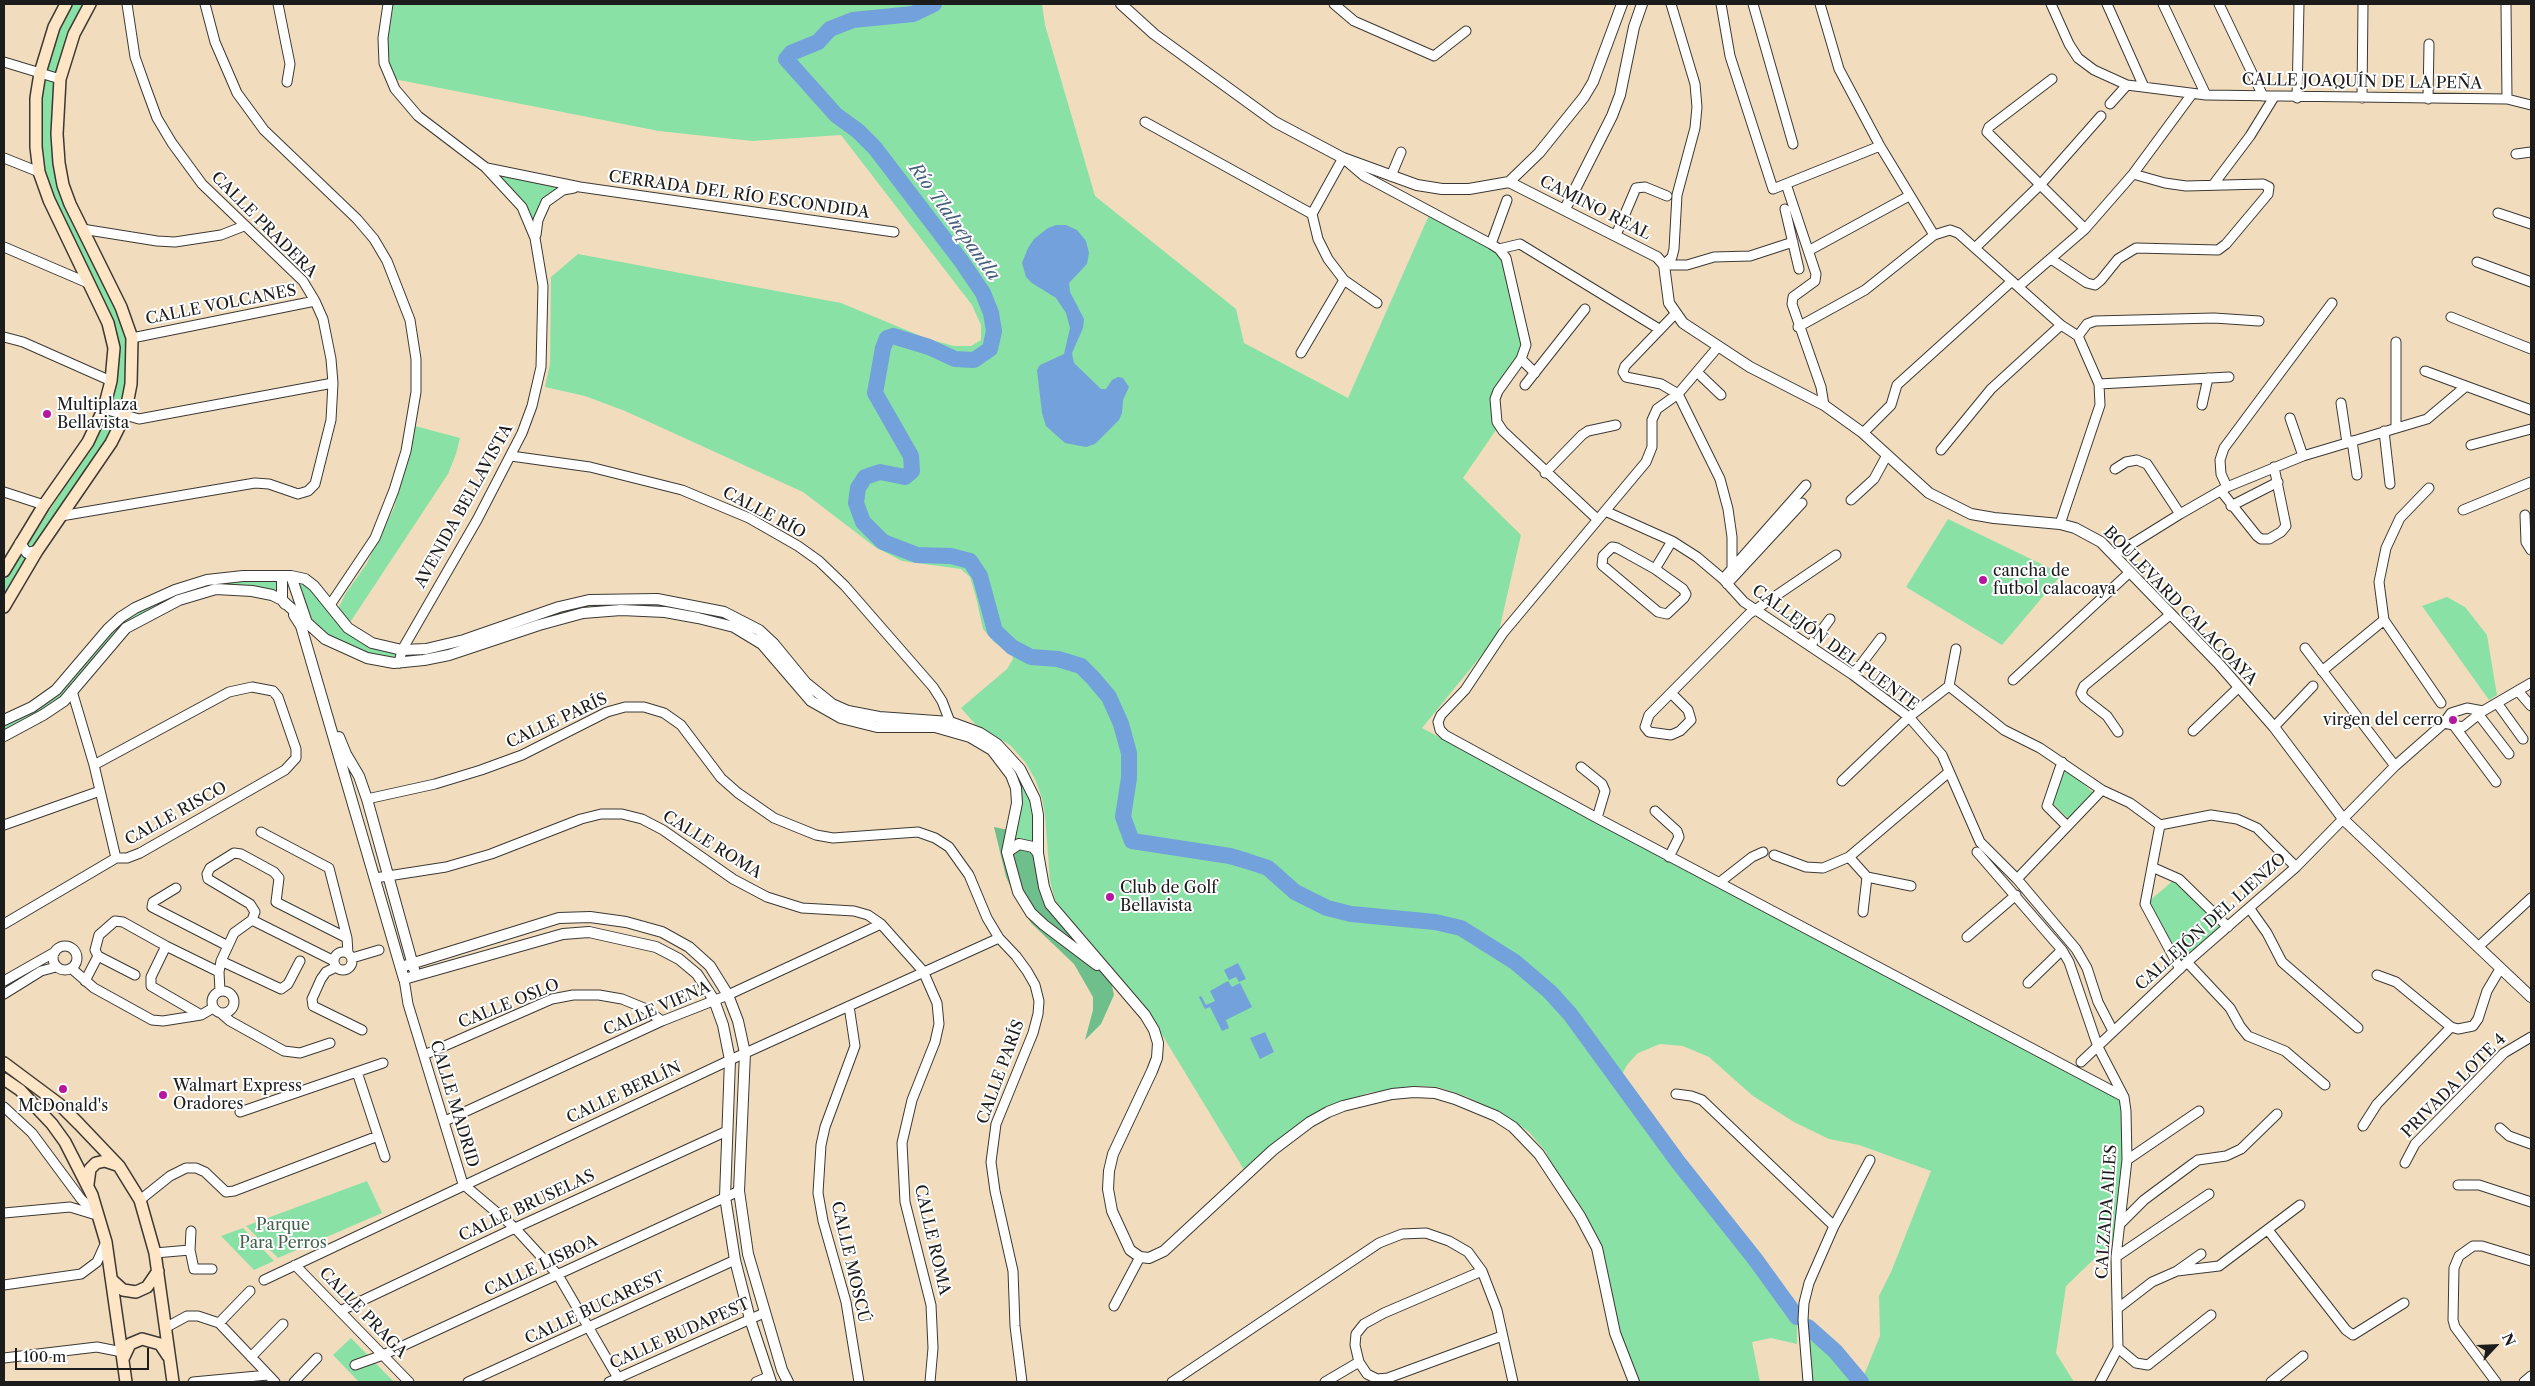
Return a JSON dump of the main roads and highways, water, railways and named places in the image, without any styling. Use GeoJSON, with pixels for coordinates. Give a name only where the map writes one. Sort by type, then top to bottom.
{"type":"FeatureCollection","features":[{"type":"Feature","properties":{"kind":"main road"},"geometry":{"type":"LineString","coordinates":[[6,566],[44,505],[88,442],[104,408],[111,381],[114,348],[112,336],[102,308],[56,217],[40,172],[36,147],[36,114],[40,74],[54,27],[66,4]]}},
{"type":"Feature","properties":{"kind":"main road"},"geometry":{"type":"LineString","coordinates":[[4,607],[37,552],[111,443],[125,415],[132,384],[132,338],[121,307],[82,229],[63,185],[59,163],[57,134],[60,80],[74,34],[90,4]]}},
{"type":"Feature","properties":{"kind":"main road"},"geometry":{"type":"LineString","coordinates":[[4,1063],[59,1104],[119,1166],[140,1200],[155,1253],[173,1382]]}},
{"type":"Feature","properties":{"kind":"main road"},"geometry":{"type":"LineString","coordinates":[[4,1079],[20,1090],[52,1124],[65,1142],[88,1185],[106,1242],[126,1382]]}},
{"type":"Feature","properties":{"kind":"main road"},"geometry":{"type":"LineString","coordinates":[[88,1185],[90,1169],[96,1163],[105,1161],[119,1166]]}},
{"type":"Feature","properties":{"kind":"main road"},"geometry":{"type":"LineString","coordinates":[[112,1280],[123,1290],[136,1292],[147,1287],[158,1271]]}},
{"type":"Feature","properties":{"kind":"main road"},"geometry":{"type":"LineString","coordinates":[[123,1356],[130,1344],[142,1339],[160,1344],[169,1358]]}},
{"type":"Feature","properties":{"kind":"water"},"geometry":{"type":"Polygon","coordinates":[[[1056,225],[1066,225],[1077,230],[1086,241],[1089,253],[1087,264],[1069,283],[1070,292],[1084,319],[1083,328],[1072,353],[1074,363],[1101,389],[1106,389],[1112,380],[1118,377],[1123,378],[1129,387],[1123,400],[1122,413],[1119,420],[1095,444],[1086,447],[1065,443],[1046,426],[1042,413],[1037,370],[1040,365],[1064,354],[1070,328],[1066,313],[1056,298],[1026,277],[1022,263],[1034,239],[1048,228],[1056,225]]]}},
{"type":"Feature","properties":{"kind":"water"},"geometry":{"type":"Polygon","coordinates":[[[1238,963],[1246,979],[1239,982],[1236,977],[1229,980],[1224,970],[1238,963]]]}},
{"type":"Feature","properties":{"kind":"water"},"geometry":{"type":"Polygon","coordinates":[[[1228,981],[1232,987],[1240,983],[1252,1007],[1226,1020],[1229,1028],[1222,1031],[1210,1007],[1205,1009],[1199,997],[1201,996],[1206,1005],[1215,1001],[1210,991],[1228,981]]]}},
{"type":"Feature","properties":{"kind":"water"},"geometry":{"type":"Polygon","coordinates":[[[1265,1032],[1274,1052],[1260,1059],[1250,1038],[1265,1032]]]}},
{"type":"Feature","properties":{"kind":"waterway","name":"Río Tlalnepantla"},"geometry":{"type":"LineString","coordinates":[[934,4],[913,14],[853,20],[830,29],[818,42],[791,53],[786,59],[836,115],[858,131],[875,148],[962,262],[983,293],[991,313],[994,331],[990,349],[974,360],[955,359],[929,347],[893,336],[887,338],[883,348],[875,393],[911,456],[912,471],[905,477],[880,472],[865,477],[858,488],[856,503],[863,522],[883,542],[917,555],[951,556],[970,561],[980,576],[995,631],[1012,647],[1031,657],[1058,659],[1081,666],[1093,678],[1109,697],[1121,724],[1129,753],[1129,778],[1123,817],[1132,841],[1230,856],[1268,868],[1295,892],[1327,908],[1351,914],[1435,922],[1461,928],[1515,962],[1550,992],[1570,1014],[1678,1162],[1755,1259],[1797,1317]]}},
{"type":"Feature","properties":{"kind":"waterway","name":"Río Tlalnepantla"},"geometry":{"type":"LineString","coordinates":[[1808,1327],[1835,1351],[1861,1382]]}},
{"type":"Feature","properties":{"kind":"place","name":"Multiplaza Bellavista"},"geometry":{"type":"Point","coordinates":[47,414]}},
{"type":"Feature","properties":{"kind":"place","name":"cancha de futbol calacoaya"},"geometry":{"type":"Point","coordinates":[1983,580]}},
{"type":"Feature","properties":{"kind":"place","name":"virgen del cerro"},"geometry":{"type":"Point","coordinates":[2453,720]}},
{"type":"Feature","properties":{"kind":"place","name":"Club de Golf Bellavista"},"geometry":{"type":"Point","coordinates":[1110,897]}},
{"type":"Feature","properties":{"kind":"place","name":"McDonald's"},"geometry":{"type":"Point","coordinates":[63,1089]}},
{"type":"Feature","properties":{"kind":"place","name":"Walmart Express Oradores"},"geometry":{"type":"Point","coordinates":[163,1095]}},
{"type":"Feature","properties":{"kind":"park label","name":"Parque Para Perros"},"geometry":{"type":"Point","coordinates":[283,1234]}}]}
